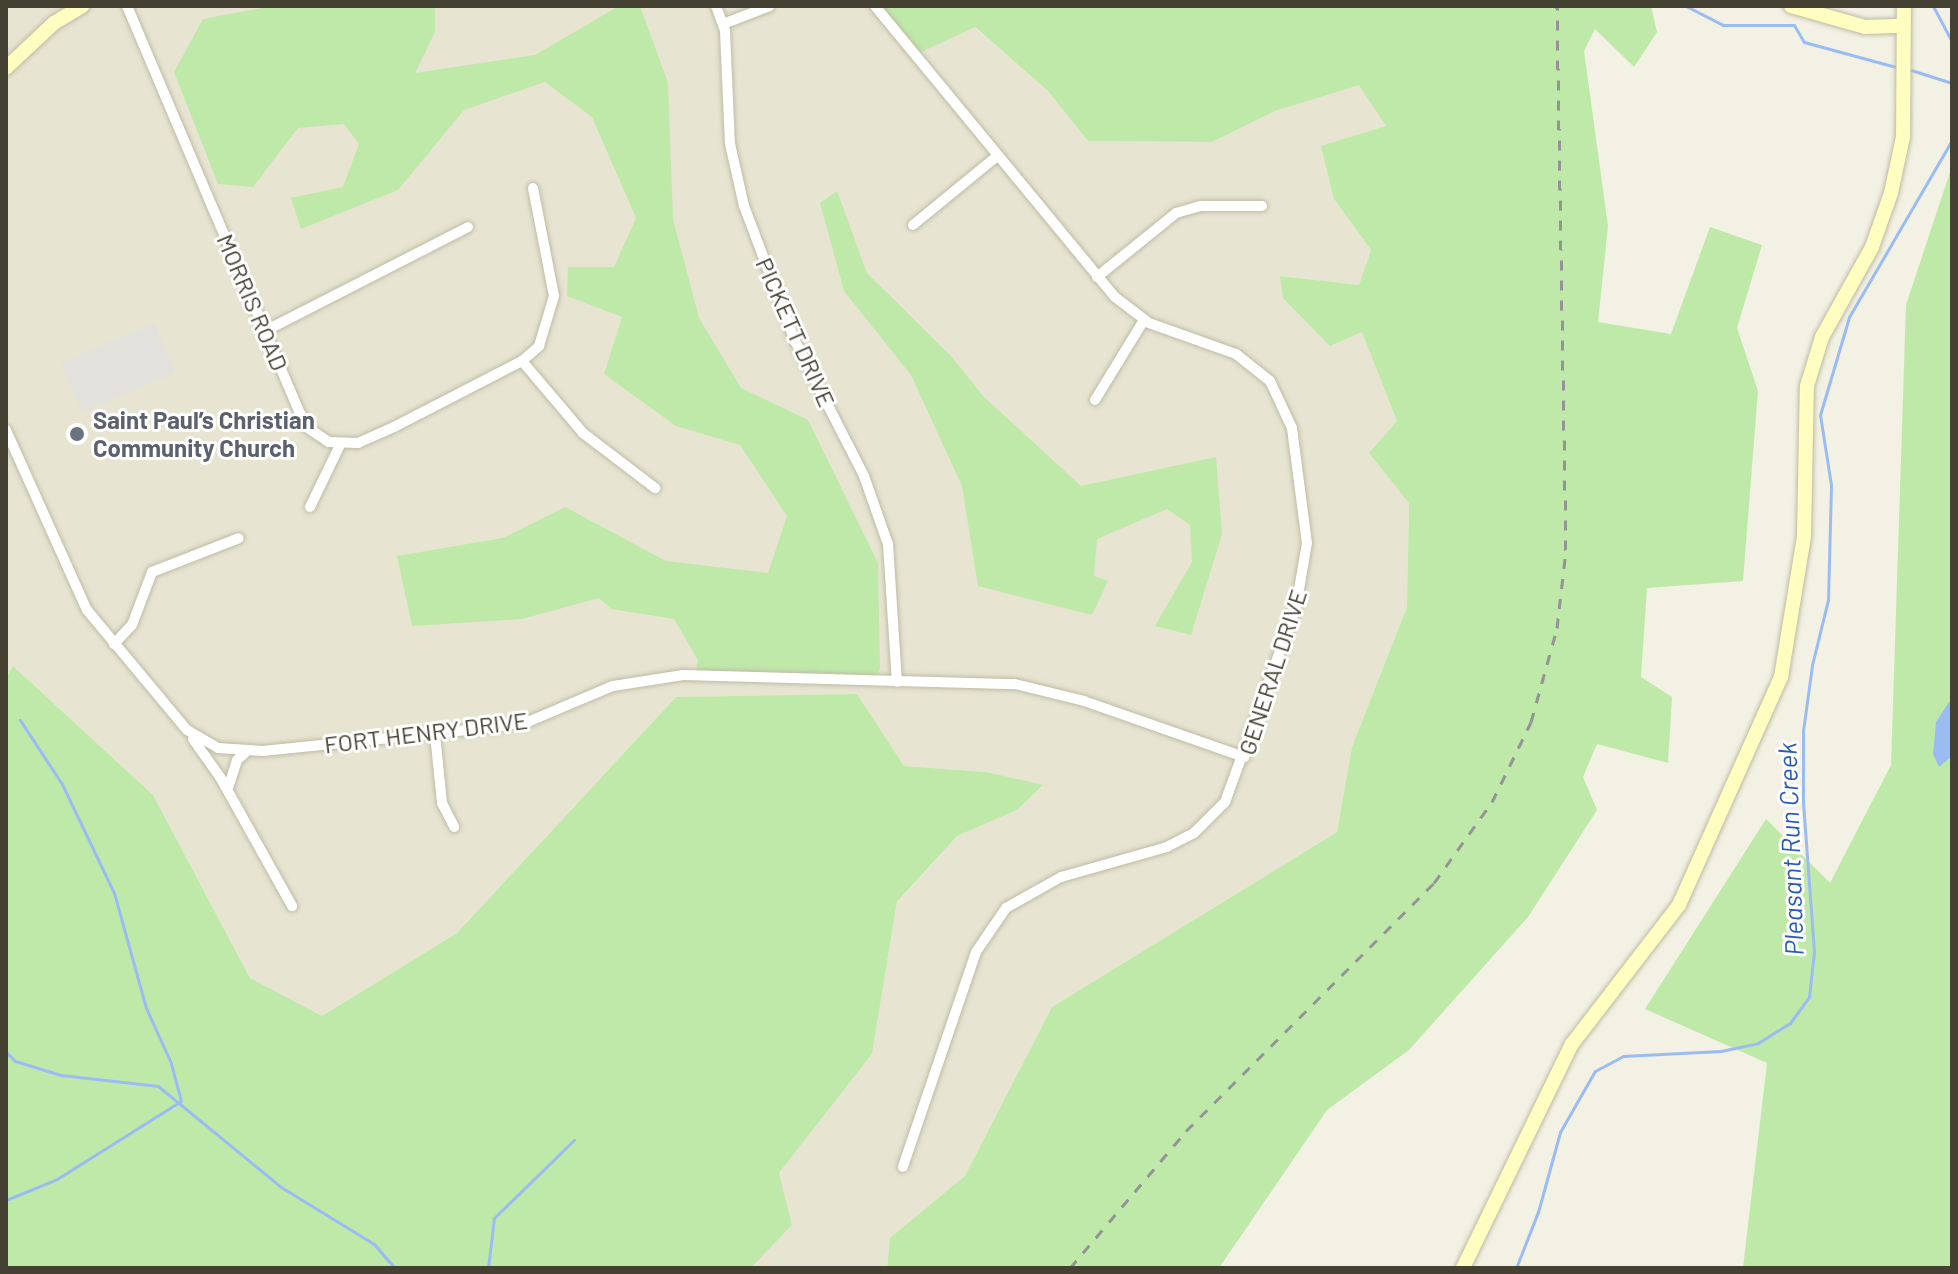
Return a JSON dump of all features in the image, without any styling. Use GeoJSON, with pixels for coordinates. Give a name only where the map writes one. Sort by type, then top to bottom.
{"type":"FeatureCollection","features":[{"type":"Feature","properties":{"kind":"street"},"geometry":{"type":"LineString","coordinates":[[6,68],[54,23],[82,6]]}},
{"type":"Feature","properties":{"kind":"street","name":"MORRIS ROAD"},"geometry":{"type":"LineString","coordinates":[[127,6],[308,428],[340,445]]}},
{"type":"Feature","properties":{"kind":"street","name":"PICKETT DRIVE"},"geometry":{"type":"LineString","coordinates":[[716,6],[723,24],[730,144],[744,206],[795,341],[864,476],[888,544],[897,682]]}},
{"type":"Feature","properties":{"kind":"street"},"geometry":{"type":"LineString","coordinates":[[723,24],[770,6]]}},
{"type":"Feature","properties":{"kind":"street","name":"GENERAL DRIVE"},"geometry":{"type":"LineString","coordinates":[[875,6],[1097,277],[1144,320],[1247,360],[1270,381],[1292,428],[1307,543],[1303,583],[1244,757],[1225,802],[1194,833],[1167,847],[1030,891],[988,929],[906,1145],[903,1167]]}},
{"type":"Feature","properties":{"kind":"street"},"geometry":{"type":"LineString","coordinates":[[1791,6],[1865,27],[1902,26]]}},
{"type":"Feature","properties":{"kind":"street"},"geometry":{"type":"LineString","coordinates":[[1463,1268],[1572,1044],[1679,905],[1778,686],[1804,536],[1807,386],[1822,337],[1872,247],[1891,193],[1903,137],[1904,6]]}},
{"type":"Feature","properties":{"kind":"street"},"geometry":{"type":"LineString","coordinates":[[913,225],[996,157]]}},
{"type":"Feature","properties":{"kind":"street"},"geometry":{"type":"LineString","coordinates":[[310,507],[340,445],[394,427],[522,361],[547,331],[554,296],[533,188]]}},
{"type":"Feature","properties":{"kind":"street"},"geometry":{"type":"LineString","coordinates":[[1097,277],[1176,213],[1201,206],[1262,206]]}},
{"type":"Feature","properties":{"kind":"street"},"geometry":{"type":"LineString","coordinates":[[265,331],[468,227]]}},
{"type":"Feature","properties":{"kind":"street"},"geometry":{"type":"LineString","coordinates":[[1095,400],[1144,320]]}},
{"type":"Feature","properties":{"kind":"street"},"geometry":{"type":"LineString","coordinates":[[522,361],[583,433],[655,488]]}},
{"type":"Feature","properties":{"kind":"street","name":"FORT HENRY DRIVE"},"geometry":{"type":"LineString","coordinates":[[6,430],[71,581],[114,644],[187,730],[218,748],[246,752],[435,734],[530,721],[613,686],[662,676],[987,681],[1044,690],[1244,757]]}},
{"type":"Feature","properties":{"kind":"street"},"geometry":{"type":"LineString","coordinates":[[114,644],[132,625],[145,582],[160,566],[239,538]]}},
{"type":"Feature","properties":{"kind":"street"},"geometry":{"type":"LineString","coordinates":[[187,730],[228,790],[292,906]]}},
{"type":"Feature","properties":{"kind":"street"},"geometry":{"type":"LineString","coordinates":[[435,734],[442,803],[454,827]]}},
{"type":"Feature","properties":{"kind":"street"},"geometry":{"type":"LineString","coordinates":[[228,790],[233,768],[246,752]]}},
{"type":"Feature","properties":{"kind":"shaded area"},"geometry":{"type":"Polygon","coordinates":[[[6,6],[875,6],[974,27],[1048,91],[1088,141],[1212,142],[1275,111],[1359,84],[1387,126],[1334,199],[1371,250],[1359,285],[1280,276],[1362,331],[1397,421],[1369,453],[1409,502],[1407,607],[1352,747],[1337,832],[1052,1007],[965,1177],[890,1238],[887,1268],[751,1268],[792,1225],[779,1173],[872,1054],[897,903],[957,836],[1017,810],[1042,786],[986,772],[904,766],[857,694],[676,697],[457,933],[322,1016],[250,978],[153,795],[13,666],[6,678],[6,6]]]}},
{"type":"Feature","properties":{"kind":"shaded area"},"geometry":{"type":"Polygon","coordinates":[[[154,323],[175,373],[82,412],[61,362],[154,323]]]}},
{"type":"Feature","properties":{"kind":"green space"},"geometry":{"type":"Polygon","coordinates":[[[272,6],[435,6],[435,32],[415,73],[535,55],[619,6],[640,6],[668,83],[673,219],[699,318],[741,388],[808,420],[878,563],[880,668],[871,682],[695,676],[698,660],[674,619],[611,609],[599,598],[522,619],[412,626],[397,556],[503,538],[565,507],[666,561],[768,573],[787,516],[740,445],[676,426],[604,374],[622,317],[567,296],[568,267],[614,267],[636,218],[592,117],[545,82],[464,110],[398,190],[301,229],[291,198],[343,187],[359,144],[344,124],[298,128],[253,187],[218,184],[174,72],[203,19],[272,6]]]}},
{"type":"Feature","properties":{"kind":"green space"},"geometry":{"type":"Polygon","coordinates":[[[875,6],[1651,6],[1657,32],[1634,67],[1595,29],[1584,51],[1608,226],[1598,322],[1671,334],[1710,227],[1762,245],[1737,328],[1758,391],[1743,581],[1647,588],[1641,677],[1672,697],[1668,763],[1597,744],[1583,777],[1597,810],[1528,917],[1409,1050],[1327,1110],[1219,1268],[887,1268],[890,1238],[965,1176],[1052,1007],[1337,832],[1352,747],[1407,607],[1409,503],[1369,453],[1397,421],[1362,332],[1330,346],[1283,298],[1280,276],[1359,285],[1371,250],[1334,199],[1321,146],[1386,126],[1359,85],[1275,111],[1212,142],[1088,141],[1048,91],[975,27],[915,55],[875,6]]]}},
{"type":"Feature","properties":{"kind":"green space"},"geometry":{"type":"Polygon","coordinates":[[[1952,166],[1952,1268],[1743,1268],[1767,1063],[1645,1009],[1766,819],[1830,883],[1891,765],[1906,305],[1952,166]]]}},
{"type":"Feature","properties":{"kind":"green space"},"geometry":{"type":"Polygon","coordinates":[[[837,191],[867,273],[951,356],[983,396],[1081,486],[1216,457],[1222,534],[1191,635],[1155,626],[1192,562],[1190,525],[1167,509],[1097,539],[1094,576],[1108,581],[1092,615],[978,586],[962,486],[911,375],[844,291],[820,203],[837,191]]]}},
{"type":"Feature","properties":{"kind":"green space"},"geometry":{"type":"Polygon","coordinates":[[[13,666],[153,795],[250,978],[322,1016],[457,933],[676,697],[857,694],[904,766],[986,772],[1043,785],[1017,810],[957,836],[897,902],[872,1054],[779,1173],[792,1225],[751,1268],[6,1268],[6,678],[13,666]]]}},
{"type":"Feature","properties":{"kind":"water"},"geometry":{"type":"Polygon","coordinates":[[[1951,699],[1952,756],[1939,767],[1933,754],[1936,722],[1951,699]]]}},
{"type":"Feature","properties":{"kind":"waterway"},"geometry":{"type":"LineString","coordinates":[[1686,6],[1723,25],[1794,25],[1804,42],[1900,68]]}},
{"type":"Feature","properties":{"kind":"waterway","name":"Pleasant Run Creek"},"geometry":{"type":"LineString","coordinates":[[1933,6],[1952,41]]}},
{"type":"Feature","properties":{"kind":"waterway"},"geometry":{"type":"LineString","coordinates":[[1908,69],[1952,83]]}},
{"type":"Feature","properties":{"kind":"waterway","name":"Pleasant Run Creek"},"geometry":{"type":"LineString","coordinates":[[1516,1268],[1538,1212],[1560,1132],[1595,1071],[1623,1056],[1721,1051],[1758,1043],[1790,1023],[1809,997],[1814,952],[1803,802],[1803,731],[1812,665],[1828,600],[1831,485],[1820,415],[1849,317],[1952,140]]}},
{"type":"Feature","properties":{"kind":"waterway"},"geometry":{"type":"LineString","coordinates":[[6,1200],[57,1179],[181,1101],[171,1063],[146,1008],[114,893],[62,784],[20,720]]}},
{"type":"Feature","properties":{"kind":"waterway"},"geometry":{"type":"LineString","coordinates":[[6,1052],[15,1061],[61,1075],[158,1086],[281,1187],[374,1244],[395,1268]]}},
{"type":"Feature","properties":{"kind":"waterway"},"geometry":{"type":"LineString","coordinates":[[488,1268],[494,1218],[574,1140]]}},
{"type":"Feature","properties":{"kind":"railway"},"geometry":{"type":"LineString","coordinates":[[1070,1268],[1186,1131],[1434,883],[1492,802],[1531,722],[1557,628],[1566,550],[1557,6]]}},
{"type":"Feature","properties":{"kind":"place","name":"Saint Paul’s Christian Community Church"},"geometry":{"type":"Point","coordinates":[77,434]}}]}
